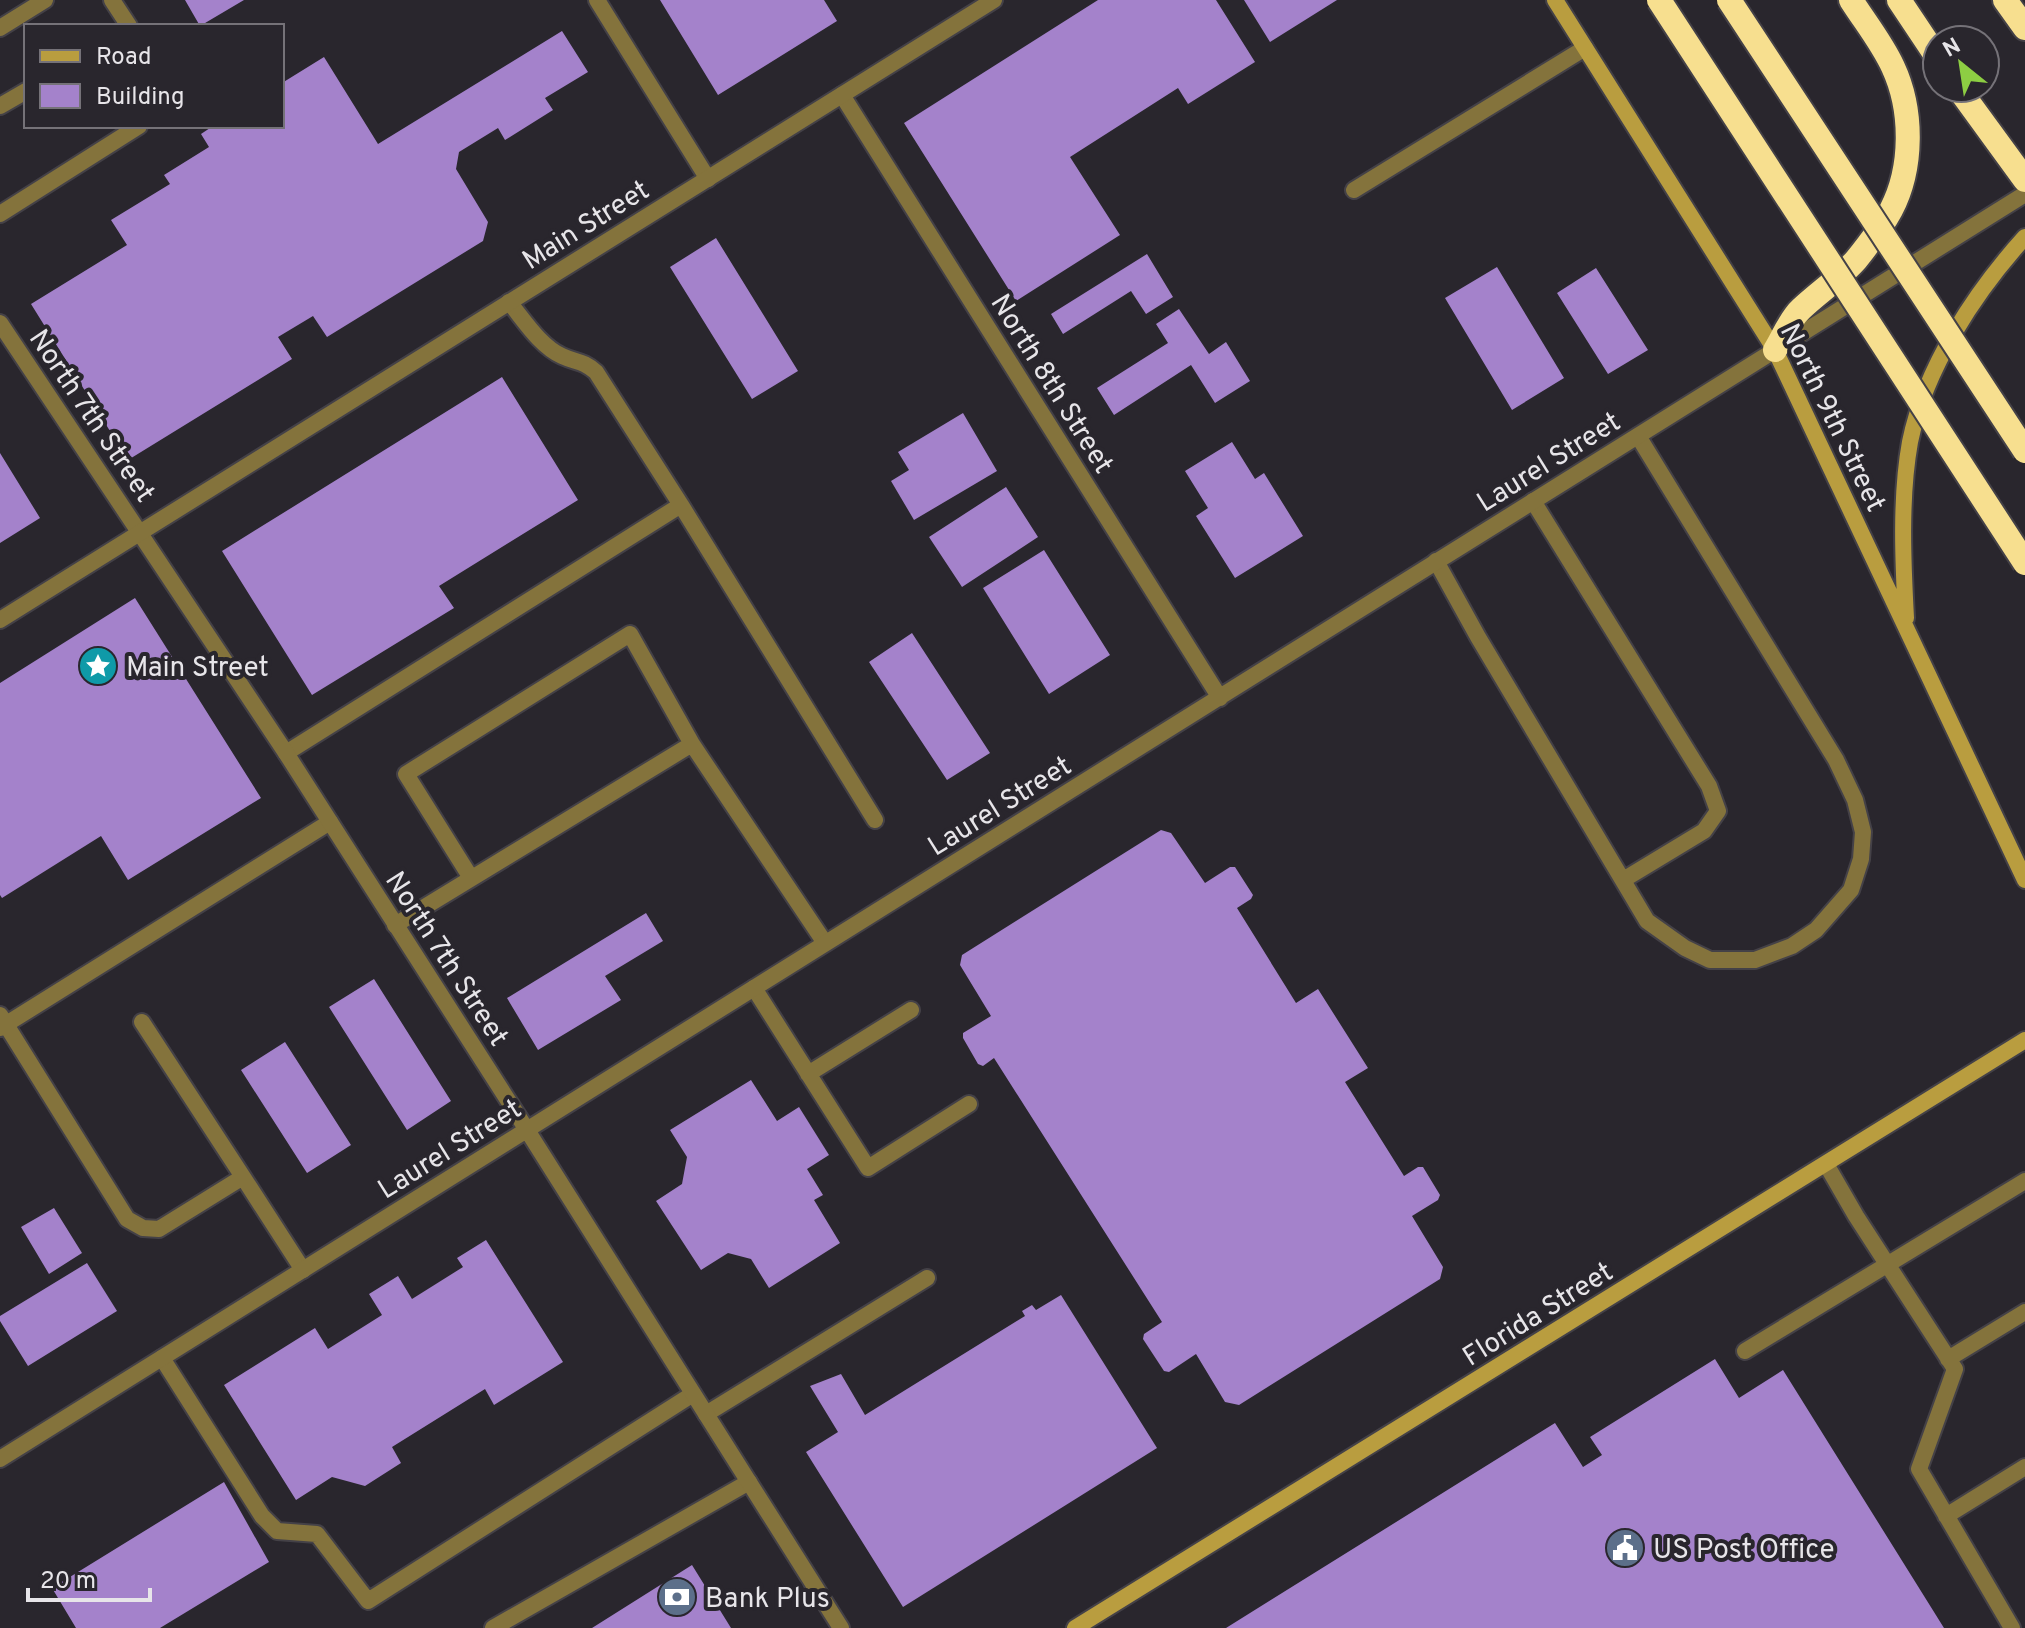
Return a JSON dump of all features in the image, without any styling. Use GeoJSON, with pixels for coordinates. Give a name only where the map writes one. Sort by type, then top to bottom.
{"type":"FeatureCollection","features":[{"type":"Feature","properties":{"kind":"highway"},"geometry":{"type":"LineString","coordinates":[[1659,0],[2025,563]]}},
{"type":"Feature","properties":{"kind":"highway"},"geometry":{"type":"LineString","coordinates":[[1729,0],[2025,451]]}},
{"type":"Feature","properties":{"kind":"highway"},"geometry":{"type":"LineString","coordinates":[[1775,350],[1798,311],[1832,283],[1867,246],[1892,209],[1901,181],[1908,127],[1901,88],[1893,66],[1851,0]]}},
{"type":"Feature","properties":{"kind":"highway"},"geometry":{"type":"LineString","coordinates":[[1899,0],[1921,33]]}},
{"type":"Feature","properties":{"kind":"highway"},"geometry":{"type":"LineString","coordinates":[[2005,0],[2025,28]]}},
{"type":"Feature","properties":{"kind":"highway"},"geometry":{"type":"LineString","coordinates":[[1970,104],[2025,180]]}},
{"type":"Feature","properties":{"kind":"main road","name":"North 9th Street"},"geometry":{"type":"LineString","coordinates":[[1555,0],[1775,350],[2025,880]]}},
{"type":"Feature","properties":{"kind":"main road"},"geometry":{"type":"LineString","coordinates":[[1906,628],[1903,552],[1910,441],[1939,361],[1956,330],[2000,264],[2025,237]]}},
{"type":"Feature","properties":{"kind":"main road","name":"Florida Street"},"geometry":{"type":"LineString","coordinates":[[1081,1626],[2025,1040]]}},
{"type":"Feature","properties":{"kind":"street"},"geometry":{"type":"LineString","coordinates":[[0,28],[45,0]]}},
{"type":"Feature","properties":{"kind":"street"},"geometry":{"type":"LineString","coordinates":[[112,0],[128,24]]}},
{"type":"Feature","properties":{"kind":"street"},"geometry":{"type":"LineString","coordinates":[[597,0],[708,179]]}},
{"type":"Feature","properties":{"kind":"street","name":"Main Street"},"geometry":{"type":"LineString","coordinates":[[0,620],[994,0]]}},
{"type":"Feature","properties":{"kind":"street"},"geometry":{"type":"LineString","coordinates":[[1354,190],[1585,48]]}},
{"type":"Feature","properties":{"kind":"street"},"geometry":{"type":"LineString","coordinates":[[0,106],[24,92]]}},
{"type":"Feature","properties":{"kind":"street","name":"North 8th Street"},"geometry":{"type":"LineString","coordinates":[[842,95],[1220,698]]}},
{"type":"Feature","properties":{"kind":"street"},"geometry":{"type":"LineString","coordinates":[[0,214],[136,128]]}},
{"type":"Feature","properties":{"kind":"street","name":"Laurel Street"},"geometry":{"type":"LineString","coordinates":[[0,1459],[2025,194]]}},
{"type":"Feature","properties":{"kind":"street"},"geometry":{"type":"LineString","coordinates":[[509,302],[546,344],[561,356],[585,362],[596,372],[875,820]]}},
{"type":"Feature","properties":{"kind":"street","name":"North 7th Street"},"geometry":{"type":"LineString","coordinates":[[0,323],[286,753],[841,1628]]}},
{"type":"Feature","properties":{"kind":"street"},"geometry":{"type":"LineString","coordinates":[[1436,561],[1647,921],[1685,948],[1710,960],[1755,960],[1792,946],[1816,930],[1851,890],[1861,859],[1863,832],[1855,800],[1836,760],[1638,436]]}},
{"type":"Feature","properties":{"kind":"street"},"geometry":{"type":"LineString","coordinates":[[1533,501],[1709,786],[1718,811],[1704,831],[1623,880]]}},
{"type":"Feature","properties":{"kind":"street"},"geometry":{"type":"LineString","coordinates":[[286,753],[681,505]]}},
{"type":"Feature","properties":{"kind":"street"},"geometry":{"type":"LineString","coordinates":[[471,878],[406,774],[630,634],[692,744],[825,943]]}},
{"type":"Feature","properties":{"kind":"street"},"geometry":{"type":"LineString","coordinates":[[395,925],[692,744]]}},
{"type":"Feature","properties":{"kind":"street"},"geometry":{"type":"LineString","coordinates":[[243,1177],[159,1229],[143,1228],[127,1219],[2,1022],[330,822]]}},
{"type":"Feature","properties":{"kind":"street"},"geometry":{"type":"LineString","coordinates":[[754,988],[868,1168],[969,1104]]}},
{"type":"Feature","properties":{"kind":"street"},"geometry":{"type":"LineString","coordinates":[[808,1074],[911,1010]]}},
{"type":"Feature","properties":{"kind":"street"},"geometry":{"type":"LineString","coordinates":[[142,1022],[303,1270]]}},
{"type":"Feature","properties":{"kind":"street"},"geometry":{"type":"LineString","coordinates":[[1826,1164],[1887,1266],[1955,1369],[1919,1469],[2012,1628]]}},
{"type":"Feature","properties":{"kind":"street"},"geometry":{"type":"LineString","coordinates":[[1745,1351],[2025,1181]]}},
{"type":"Feature","properties":{"kind":"street"},"geometry":{"type":"LineString","coordinates":[[706,1414],[927,1278]]}},
{"type":"Feature","properties":{"kind":"street"},"geometry":{"type":"LineString","coordinates":[[1948,1359],[2025,1312]]}},
{"type":"Feature","properties":{"kind":"street"},"geometry":{"type":"LineString","coordinates":[[162,1358],[262,1516],[277,1531],[317,1534],[368,1601],[693,1394]]}},
{"type":"Feature","properties":{"kind":"street"},"geometry":{"type":"LineString","coordinates":[[1946,1516],[2025,1467]]}},
{"type":"Feature","properties":{"kind":"street"},"geometry":{"type":"LineString","coordinates":[[493,1628],[749,1482]]}},
{"type":"Feature","properties":{"kind":"building"},"geometry":{"type":"Polygon","coordinates":[[[185,0],[244,0],[203,24],[199,24],[185,0]]]}},
{"type":"Feature","properties":{"kind":"building"},"geometry":{"type":"Polygon","coordinates":[[[660,0],[824,0],[837,21],[718,95],[660,0]]]}},
{"type":"Feature","properties":{"kind":"building"},"geometry":{"type":"Polygon","coordinates":[[[1098,0],[1216,0],[1255,62],[1188,104],[1178,88],[1070,157],[1120,235],[1016,301],[904,123],[1098,0]]]}},
{"type":"Feature","properties":{"kind":"building"},"geometry":{"type":"Polygon","coordinates":[[[1244,0],[1337,0],[1270,42],[1244,0]]]}},
{"type":"Feature","properties":{"kind":"building"},"geometry":{"type":"Polygon","coordinates":[[[562,31],[588,72],[545,98],[553,110],[505,140],[498,128],[459,152],[456,169],[488,222],[483,241],[327,337],[313,316],[278,337],[292,359],[128,460],[31,304],[127,245],[111,220],[170,184],[164,175],[209,147],[201,134],[210,128],[284,128],[284,82],[324,57],[378,144],[562,31]]]}},
{"type":"Feature","properties":{"kind":"building"},"geometry":{"type":"Polygon","coordinates":[[[716,238],[798,371],[752,399],[670,267],[716,238]]]}},
{"type":"Feature","properties":{"kind":"building"},"geometry":{"type":"Polygon","coordinates":[[[1147,254],[1173,297],[1146,314],[1131,291],[1063,334],[1051,314],[1147,254]]]}},
{"type":"Feature","properties":{"kind":"building"},"geometry":{"type":"Polygon","coordinates":[[[1497,267],[1564,378],[1512,410],[1445,298],[1497,267]]]}},
{"type":"Feature","properties":{"kind":"building"},"geometry":{"type":"Polygon","coordinates":[[[1596,268],[1648,350],[1608,374],[1557,293],[1596,268]]]}},
{"type":"Feature","properties":{"kind":"building"},"geometry":{"type":"Polygon","coordinates":[[[1179,309],[1209,354],[1226,342],[1250,381],[1215,403],[1191,365],[1114,415],[1097,388],[1168,343],[1156,324],[1179,309]]]}},
{"type":"Feature","properties":{"kind":"building"},"geometry":{"type":"Polygon","coordinates":[[[502,377],[578,500],[439,586],[454,608],[312,695],[222,551],[502,377]]]}},
{"type":"Feature","properties":{"kind":"building"},"geometry":{"type":"Polygon","coordinates":[[[963,413],[997,471],[914,520],[891,481],[909,470],[898,452],[963,413]]]}},
{"type":"Feature","properties":{"kind":"building"},"geometry":{"type":"Polygon","coordinates":[[[1232,442],[1255,479],[1264,473],[1303,536],[1235,578],[1196,516],[1208,508],[1185,471],[1232,442]]]}},
{"type":"Feature","properties":{"kind":"building"},"geometry":{"type":"Polygon","coordinates":[[[0,453],[40,518],[0,543],[0,453]]]}},
{"type":"Feature","properties":{"kind":"building"},"geometry":{"type":"Polygon","coordinates":[[[1006,487],[1038,537],[962,587],[929,537],[1006,487]]]}},
{"type":"Feature","properties":{"kind":"building"},"geometry":{"type":"Polygon","coordinates":[[[1044,550],[1110,655],[1049,694],[983,588],[1044,550]]]}},
{"type":"Feature","properties":{"kind":"building","name":"Main Street"},"geometry":{"type":"Polygon","coordinates":[[[135,598],[261,798],[128,880],[101,836],[2,898],[0,683],[135,598]]]}},
{"type":"Feature","properties":{"kind":"building"},"geometry":{"type":"Polygon","coordinates":[[[912,633],[990,753],[947,780],[869,662],[912,633]]]}},
{"type":"Feature","properties":{"kind":"building"},"geometry":{"type":"Polygon","coordinates":[[[1161,830],[1171,833],[1205,883],[1235,867],[1253,895],[1237,908],[1296,1003],[1318,989],[1368,1068],[1345,1082],[1404,1176],[1423,1167],[1440,1195],[1438,1200],[1412,1216],[1443,1267],[1440,1279],[1239,1405],[1225,1402],[1196,1354],[1169,1372],[1164,1371],[1143,1339],[1144,1334],[1162,1322],[994,1058],[983,1066],[978,1064],[963,1038],[963,1033],[991,1016],[960,965],[962,955],[1161,830]]]}},
{"type":"Feature","properties":{"kind":"building"},"geometry":{"type":"Polygon","coordinates":[[[646,913],[663,941],[605,976],[621,1000],[538,1050],[507,998],[646,913]]]}},
{"type":"Feature","properties":{"kind":"building"},"geometry":{"type":"Polygon","coordinates":[[[374,979],[451,1101],[407,1130],[329,1007],[374,979]]]}},
{"type":"Feature","properties":{"kind":"building"},"geometry":{"type":"Polygon","coordinates":[[[285,1042],[351,1145],[307,1173],[241,1070],[285,1042]]]}},
{"type":"Feature","properties":{"kind":"building"},"geometry":{"type":"Polygon","coordinates":[[[751,1080],[777,1121],[799,1107],[829,1155],[807,1169],[823,1195],[814,1200],[840,1243],[769,1288],[751,1259],[728,1253],[701,1270],[656,1201],[682,1184],[687,1157],[670,1130],[751,1080]]]}},
{"type":"Feature","properties":{"kind":"building"},"geometry":{"type":"Polygon","coordinates":[[[54,1208],[82,1253],[49,1274],[21,1227],[54,1208]]]}},
{"type":"Feature","properties":{"kind":"building"},"geometry":{"type":"Polygon","coordinates":[[[486,1240],[563,1362],[494,1405],[485,1389],[392,1447],[401,1463],[365,1486],[332,1477],[296,1500],[224,1385],[315,1328],[328,1349],[382,1315],[369,1294],[398,1276],[412,1299],[463,1267],[457,1258],[486,1240]]]}},
{"type":"Feature","properties":{"kind":"building"},"geometry":{"type":"Polygon","coordinates":[[[87,1263],[117,1311],[28,1366],[0,1321],[0,1316],[87,1263]]]}},
{"type":"Feature","properties":{"kind":"building"},"geometry":{"type":"Polygon","coordinates":[[[1061,1295],[1157,1448],[903,1607],[806,1452],[838,1432],[810,1386],[841,1374],[865,1415],[1025,1316],[1022,1311],[1032,1305],[1036,1310],[1061,1295]]]}},
{"type":"Feature","properties":{"kind":"building","name":"US Post Office"},"geometry":{"type":"Polygon","coordinates":[[[1715,1359],[1739,1398],[1783,1370],[1944,1628],[1226,1628],[1555,1423],[1583,1467],[1602,1455],[1590,1437],[1715,1359]]]}},
{"type":"Feature","properties":{"kind":"building"},"geometry":{"type":"Polygon","coordinates":[[[224,1482],[269,1562],[160,1628],[76,1628],[52,1588],[224,1482]]]}},
{"type":"Feature","properties":{"kind":"building","name":"Bank Plus"},"geometry":{"type":"Polygon","coordinates":[[[692,1565],[731,1628],[592,1628],[692,1565]]]}},
{"type":"Feature","properties":{"kind":"place","name":"Main Street"},"geometry":{"type":"Point","coordinates":[98,666]}},
{"type":"Feature","properties":{"kind":"place","name":"US Post Office"},"geometry":{"type":"Point","coordinates":[1625,1548]}},
{"type":"Feature","properties":{"kind":"place","name":"Bank Plus"},"geometry":{"type":"Point","coordinates":[677,1597]}}]}
